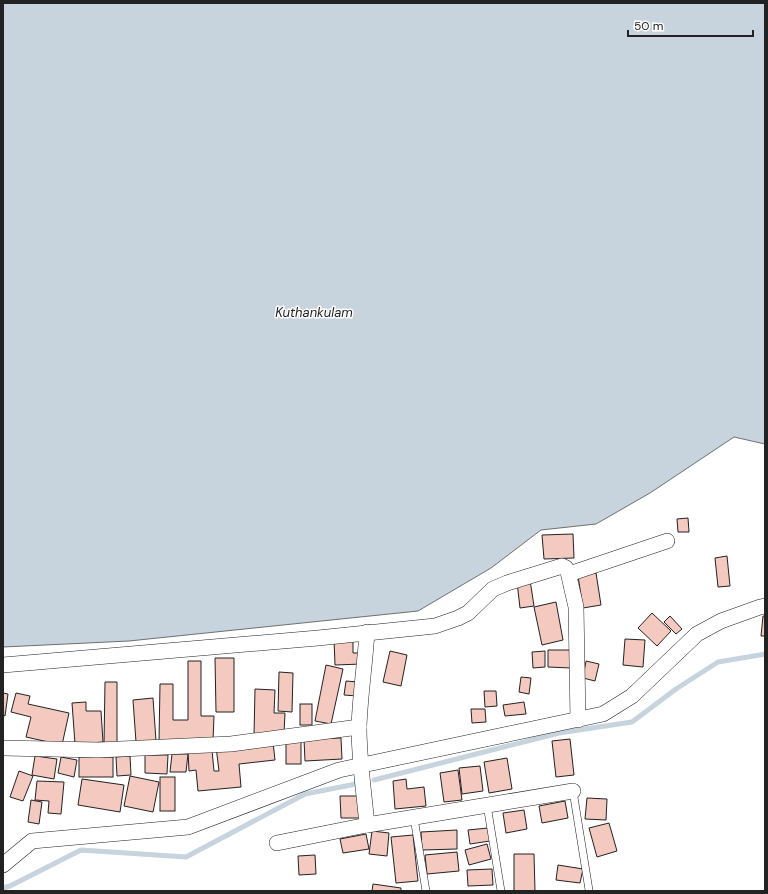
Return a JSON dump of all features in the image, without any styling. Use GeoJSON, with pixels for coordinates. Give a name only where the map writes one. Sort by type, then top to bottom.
{"type":"FeatureCollection","features":[{"type":"Feature","properties":{"kind":"street"},"geometry":{"type":"LineString","coordinates":[[569,574],[667,541]]}},
{"type":"Feature","properties":{"kind":"street"},"geometry":{"type":"LineString","coordinates":[[3,665],[318,638],[435,626],[468,613],[493,590],[507,582],[562,566],[568,570],[576,607],[578,720]]}},
{"type":"Feature","properties":{"kind":"street"},"geometry":{"type":"LineString","coordinates":[[3,865],[32,841],[188,827],[339,770],[603,714],[632,696],[697,634],[721,621],[765,606]]}},
{"type":"Feature","properties":{"kind":"street"},"geometry":{"type":"LineString","coordinates":[[367,632],[359,727],[360,765],[367,825]]}},
{"type":"Feature","properties":{"kind":"street"},"geometry":{"type":"LineString","coordinates":[[3,748],[98,750],[231,744],[359,727]]}},
{"type":"Feature","properties":{"kind":"street"},"geometry":{"type":"LineString","coordinates":[[278,843],[367,825],[573,791]]}},
{"type":"Feature","properties":{"kind":"lane"},"geometry":{"type":"LineString","coordinates":[[573,791],[589,890]]}},
{"type":"Feature","properties":{"kind":"lane"},"geometry":{"type":"LineString","coordinates":[[487,805],[501,891]]}},
{"type":"Feature","properties":{"kind":"lane"},"geometry":{"type":"LineString","coordinates":[[414,818],[426,891]]}},
{"type":"Feature","properties":{"kind":"water","name":"Kuthankulam"},"geometry":{"type":"Polygon","coordinates":[[[3,3],[765,3],[765,444],[734,437],[650,493],[596,524],[541,530],[491,568],[418,611],[129,641],[3,647],[3,3]]]}},
{"type":"Feature","properties":{"kind":"building"},"geometry":{"type":"Polygon","coordinates":[[[688,518],[689,532],[678,532],[677,519],[688,518]]]}},
{"type":"Feature","properties":{"kind":"building"},"geometry":{"type":"Polygon","coordinates":[[[573,534],[574,558],[544,559],[542,535],[573,534]]]}},
{"type":"Feature","properties":{"kind":"building"},"geometry":{"type":"Polygon","coordinates":[[[727,556],[730,586],[718,587],[715,558],[727,556]]]}},
{"type":"Feature","properties":{"kind":"building"},"geometry":{"type":"Polygon","coordinates":[[[596,573],[601,605],[583,608],[578,576],[596,573]]]}},
{"type":"Feature","properties":{"kind":"building"},"geometry":{"type":"Polygon","coordinates":[[[530,580],[534,606],[520,608],[517,582],[530,580]]]}},
{"type":"Feature","properties":{"kind":"building"},"geometry":{"type":"Polygon","coordinates":[[[556,602],[563,640],[542,645],[534,607],[556,602]]]}},
{"type":"Feature","properties":{"kind":"building"},"geometry":{"type":"Polygon","coordinates":[[[652,613],[671,631],[657,646],[638,628],[652,613]]]}},
{"type":"Feature","properties":{"kind":"building"},"geometry":{"type":"Polygon","coordinates":[[[670,616],[682,629],[676,634],[664,622],[670,616]]]}},
{"type":"Feature","properties":{"kind":"building"},"geometry":{"type":"Polygon","coordinates":[[[763,616],[765,616],[765,636],[761,636],[763,616]]]}},
{"type":"Feature","properties":{"kind":"building"},"geometry":{"type":"Polygon","coordinates":[[[334,639],[353,639],[353,653],[362,653],[362,664],[335,665],[334,639]]]}},
{"type":"Feature","properties":{"kind":"building"},"geometry":{"type":"Polygon","coordinates":[[[625,639],[645,640],[643,667],[623,665],[625,639]]]}},
{"type":"Feature","properties":{"kind":"building"},"geometry":{"type":"Polygon","coordinates":[[[548,650],[571,650],[571,668],[548,667],[548,650]]]}},
{"type":"Feature","properties":{"kind":"building"},"geometry":{"type":"Polygon","coordinates":[[[390,651],[407,655],[401,686],[383,682],[390,651]]]}},
{"type":"Feature","properties":{"kind":"building"},"geometry":{"type":"Polygon","coordinates":[[[545,651],[545,667],[533,668],[532,652],[545,651]]]}},
{"type":"Feature","properties":{"kind":"building"},"geometry":{"type":"Polygon","coordinates":[[[215,658],[234,658],[234,712],[216,712],[215,658]]]}},
{"type":"Feature","properties":{"kind":"building"},"geometry":{"type":"Polygon","coordinates":[[[188,661],[201,661],[201,716],[214,716],[213,741],[159,741],[160,684],[173,684],[173,720],[188,720],[188,661]]]}},
{"type":"Feature","properties":{"kind":"building"},"geometry":{"type":"Polygon","coordinates":[[[586,661],[599,664],[595,681],[583,678],[586,661]]]}},
{"type":"Feature","properties":{"kind":"building"},"geometry":{"type":"Polygon","coordinates":[[[326,665],[343,669],[331,724],[315,721],[326,665]]]}},
{"type":"Feature","properties":{"kind":"building"},"geometry":{"type":"Polygon","coordinates":[[[279,672],[293,673],[292,712],[278,711],[279,672]]]}},
{"type":"Feature","properties":{"kind":"building"},"geometry":{"type":"Polygon","coordinates":[[[521,677],[531,678],[529,694],[519,692],[521,677]]]}},
{"type":"Feature","properties":{"kind":"building"},"geometry":{"type":"Polygon","coordinates":[[[346,681],[358,682],[357,696],[344,695],[346,681]]]}},
{"type":"Feature","properties":{"kind":"building"},"geometry":{"type":"Polygon","coordinates":[[[105,682],[117,682],[117,744],[104,744],[105,682]]]}},
{"type":"Feature","properties":{"kind":"building"},"geometry":{"type":"Polygon","coordinates":[[[255,689],[275,690],[274,713],[285,713],[284,733],[254,735],[255,689]]]}},
{"type":"Feature","properties":{"kind":"building"},"geometry":{"type":"Polygon","coordinates":[[[484,691],[496,691],[497,706],[485,707],[484,691]]]}},
{"type":"Feature","properties":{"kind":"building"},"geometry":{"type":"Polygon","coordinates":[[[3,693],[8,694],[5,716],[3,715],[3,693]]]}},
{"type":"Feature","properties":{"kind":"building"},"geometry":{"type":"Polygon","coordinates":[[[16,693],[30,696],[28,704],[69,713],[62,745],[26,737],[31,717],[11,712],[16,693]]]}},
{"type":"Feature","properties":{"kind":"building"},"geometry":{"type":"Polygon","coordinates":[[[153,698],[156,741],[136,742],[133,700],[153,698]]]}},
{"type":"Feature","properties":{"kind":"building"},"geometry":{"type":"Polygon","coordinates":[[[86,702],[86,711],[101,711],[103,742],[75,744],[72,703],[86,702]]]}},
{"type":"Feature","properties":{"kind":"building"},"geometry":{"type":"Polygon","coordinates":[[[524,702],[526,714],[505,716],[503,705],[524,702]]]}},
{"type":"Feature","properties":{"kind":"building"},"geometry":{"type":"Polygon","coordinates":[[[300,704],[312,704],[312,725],[300,725],[300,704]]]}},
{"type":"Feature","properties":{"kind":"building"},"geometry":{"type":"Polygon","coordinates":[[[471,709],[485,709],[486,722],[472,723],[471,709]]]}},
{"type":"Feature","properties":{"kind":"building"},"geometry":{"type":"Polygon","coordinates":[[[286,738],[301,738],[301,764],[286,764],[286,738]]]}},
{"type":"Feature","properties":{"kind":"building"},"geometry":{"type":"Polygon","coordinates":[[[341,738],[342,759],[305,761],[304,739],[341,738]]]}},
{"type":"Feature","properties":{"kind":"building"},"geometry":{"type":"Polygon","coordinates":[[[570,739],[574,775],[556,777],[552,741],[570,739]]]}},
{"type":"Feature","properties":{"kind":"building"},"geometry":{"type":"Polygon","coordinates":[[[273,742],[275,760],[239,764],[241,787],[198,791],[196,770],[189,771],[188,752],[212,750],[214,771],[219,771],[216,747],[273,742]]]}},
{"type":"Feature","properties":{"kind":"building"},"geometry":{"type":"Polygon","coordinates":[[[172,754],[188,754],[186,772],[170,772],[172,754]]]}},
{"type":"Feature","properties":{"kind":"building"},"geometry":{"type":"Polygon","coordinates":[[[145,755],[168,755],[167,774],[145,773],[145,755]]]}},
{"type":"Feature","properties":{"kind":"building"},"geometry":{"type":"Polygon","coordinates":[[[35,756],[57,759],[54,779],[32,775],[35,756]]]}},
{"type":"Feature","properties":{"kind":"building"},"geometry":{"type":"Polygon","coordinates":[[[130,756],[131,775],[117,776],[116,757],[130,756]]]}},
{"type":"Feature","properties":{"kind":"building"},"geometry":{"type":"Polygon","coordinates":[[[61,757],[77,760],[74,777],[58,773],[61,757]]]}},
{"type":"Feature","properties":{"kind":"building"},"geometry":{"type":"Polygon","coordinates":[[[79,757],[113,757],[113,777],[79,777],[79,757]]]}},
{"type":"Feature","properties":{"kind":"building"},"geometry":{"type":"Polygon","coordinates":[[[507,758],[512,789],[489,793],[484,762],[507,758]]]}},
{"type":"Feature","properties":{"kind":"building"},"geometry":{"type":"Polygon","coordinates":[[[480,766],[483,791],[462,794],[459,768],[480,766]]]}},
{"type":"Feature","properties":{"kind":"building"},"geometry":{"type":"Polygon","coordinates":[[[458,770],[462,800],[444,802],[440,773],[458,770]]]}},
{"type":"Feature","properties":{"kind":"building"},"geometry":{"type":"Polygon","coordinates":[[[19,771],[33,776],[23,801],[10,797],[19,771]]]}},
{"type":"Feature","properties":{"kind":"building"},"geometry":{"type":"Polygon","coordinates":[[[130,776],[159,782],[153,812],[124,806],[130,776]]]}},
{"type":"Feature","properties":{"kind":"building"},"geometry":{"type":"Polygon","coordinates":[[[160,777],[175,777],[175,811],[160,811],[160,777]]]}},
{"type":"Feature","properties":{"kind":"building"},"geometry":{"type":"Polygon","coordinates":[[[82,779],[124,785],[120,812],[78,805],[82,779]]]}},
{"type":"Feature","properties":{"kind":"building"},"geometry":{"type":"Polygon","coordinates":[[[406,779],[407,789],[424,787],[426,806],[395,809],[393,781],[406,779]]]}},
{"type":"Feature","properties":{"kind":"building"},"geometry":{"type":"Polygon","coordinates":[[[37,781],[64,782],[61,814],[48,813],[49,801],[35,800],[37,781]]]}},
{"type":"Feature","properties":{"kind":"building"},"geometry":{"type":"Polygon","coordinates":[[[340,796],[360,796],[361,818],[341,818],[340,796]]]}},
{"type":"Feature","properties":{"kind":"building"},"geometry":{"type":"Polygon","coordinates":[[[587,798],[607,799],[606,820],[585,819],[587,798]]]}},
{"type":"Feature","properties":{"kind":"building"},"geometry":{"type":"Polygon","coordinates":[[[31,800],[42,802],[39,824],[28,822],[31,800]]]}},
{"type":"Feature","properties":{"kind":"building"},"geometry":{"type":"Polygon","coordinates":[[[565,801],[568,818],[542,823],[539,806],[565,801]]]}},
{"type":"Feature","properties":{"kind":"building"},"geometry":{"type":"Polygon","coordinates":[[[524,810],[527,829],[506,833],[503,813],[524,810]]]}},
{"type":"Feature","properties":{"kind":"building"},"geometry":{"type":"Polygon","coordinates":[[[609,823],[617,851],[597,857],[589,828],[609,823]]]}},
{"type":"Feature","properties":{"kind":"building"},"geometry":{"type":"Polygon","coordinates":[[[488,828],[490,841],[470,844],[468,830],[488,828]]]}},
{"type":"Feature","properties":{"kind":"building"},"geometry":{"type":"Polygon","coordinates":[[[457,830],[457,849],[422,850],[421,832],[457,830]]]}},
{"type":"Feature","properties":{"kind":"building"},"geometry":{"type":"Polygon","coordinates":[[[372,831],[389,833],[387,856],[369,854],[372,831]]]}},
{"type":"Feature","properties":{"kind":"building"},"geometry":{"type":"Polygon","coordinates":[[[366,834],[369,849],[343,853],[340,839],[366,834]]]}},
{"type":"Feature","properties":{"kind":"building"},"geometry":{"type":"Polygon","coordinates":[[[413,835],[418,881],[396,883],[391,837],[413,835]]]}},
{"type":"Feature","properties":{"kind":"building"},"geometry":{"type":"Polygon","coordinates":[[[487,844],[491,859],[469,865],[465,850],[487,844]]]}},
{"type":"Feature","properties":{"kind":"building"},"geometry":{"type":"Polygon","coordinates":[[[457,852],[459,871],[427,874],[425,855],[457,852]]]}},
{"type":"Feature","properties":{"kind":"building"},"geometry":{"type":"Polygon","coordinates":[[[514,854],[534,854],[535,891],[514,891],[514,854]]]}},
{"type":"Feature","properties":{"kind":"building"},"geometry":{"type":"Polygon","coordinates":[[[315,855],[316,874],[299,875],[298,856],[315,855]]]}},
{"type":"Feature","properties":{"kind":"building"},"geometry":{"type":"Polygon","coordinates":[[[558,865],[583,869],[580,883],[556,880],[558,865]]]}},
{"type":"Feature","properties":{"kind":"building"},"geometry":{"type":"Polygon","coordinates":[[[492,869],[493,885],[468,886],[467,870],[492,869]]]}},
{"type":"Feature","properties":{"kind":"building"},"geometry":{"type":"Polygon","coordinates":[[[373,884],[401,888],[401,891],[372,891],[373,884]]]}},
{"type":"Feature","properties":{"kind":"waterway"},"geometry":{"type":"LineString","coordinates":[[374,780],[559,733],[632,722],[676,689],[718,662],[765,654]]}},
{"type":"Feature","properties":{"kind":"waterway"},"geometry":{"type":"LineString","coordinates":[[3,888],[10,886],[81,850],[186,857],[305,794],[356,784]]}}]}
